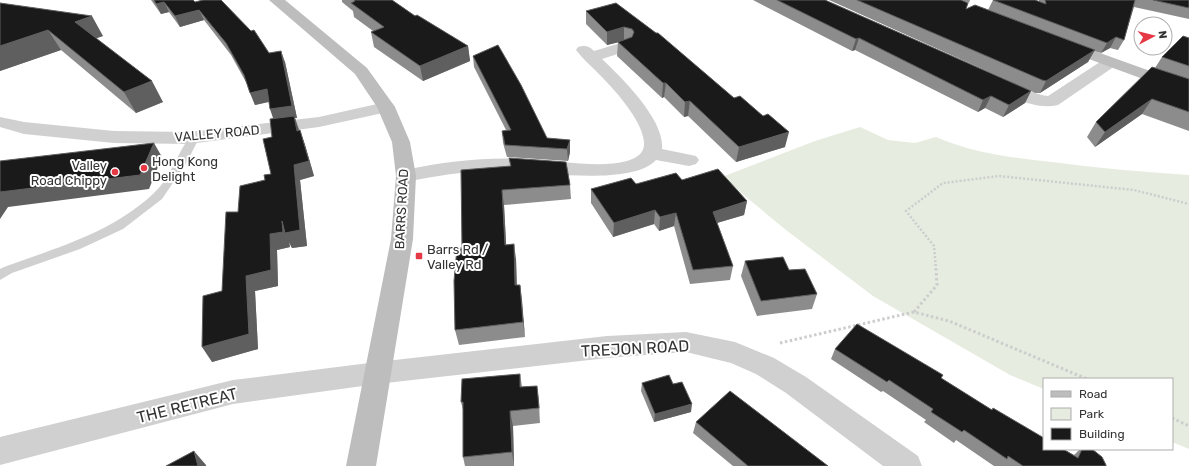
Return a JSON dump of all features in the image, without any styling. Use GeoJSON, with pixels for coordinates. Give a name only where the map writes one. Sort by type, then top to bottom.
{"type":"FeatureCollection","features":[{"type":"Feature","properties":{"kind":"street","name":"BARRS ROAD"},"geometry":{"type":"LineString","coordinates":[[276,0],[361,71],[386,107],[401,142],[406,176],[402,239],[376,372],[361,466]]}},
{"type":"Feature","properties":{"kind":"street"},"geometry":{"type":"LineString","coordinates":[[1049,40],[1189,91]]}},
{"type":"Feature","properties":{"kind":"street"},"geometry":{"type":"LineString","coordinates":[[406,176],[443,169],[477,165],[544,166],[607,170],[630,166],[643,161],[652,153],[654,144],[638,109],[588,53],[624,47]]}},
{"type":"Feature","properties":{"kind":"street"},"geometry":{"type":"LineString","coordinates":[[987,79],[1031,99],[1052,101],[1109,63]]}},
{"type":"Feature","properties":{"kind":"street","name":"VALLEY ROAD"},"geometry":{"type":"LineString","coordinates":[[0,122],[24,128],[114,137],[194,138],[319,122],[386,107]]}},
{"type":"Feature","properties":{"kind":"street"},"geometry":{"type":"LineString","coordinates":[[652,153],[689,160]]}},
{"type":"Feature","properties":{"kind":"street","name":"TREJON ROAD"},"geometry":{"type":"LineString","coordinates":[[376,372],[607,347],[686,342],[735,353],[765,366],[796,385],[907,466]]}},
{"type":"Feature","properties":{"kind":"street","name":"THE RETREAT"},"geometry":{"type":"LineString","coordinates":[[0,451],[233,392],[376,372]]}},
{"type":"Feature","properties":{"kind":"lane"},"geometry":{"type":"LineString","coordinates":[[0,275],[8,270],[76,246],[119,226],[158,196],[182,162],[194,138]]}},
{"type":"Feature","properties":{"kind":"path"},"geometry":{"type":"LineString","coordinates":[[914,312],[937,285],[935,258],[934,246],[906,211],[943,183],[1000,176],[1134,190],[1189,204]]}},
{"type":"Feature","properties":{"kind":"path"},"geometry":{"type":"LineString","coordinates":[[735,353],[914,312],[949,321],[1085,378]]}},
{"type":"Feature","properties":{"kind":"path"},"geometry":{"type":"LineString","coordinates":[[1173,418],[1189,426]]}},
{"type":"Feature","properties":{"kind":"green space"},"geometry":{"type":"Polygon","coordinates":[[[860,127],[888,140],[915,143],[936,137],[950,143],[978,151],[1007,157],[1103,168],[1189,175],[1189,449],[1173,442],[1173,378],[1043,378],[1043,389],[1010,375],[873,296],[786,230],[722,177],[815,141],[860,127]]]}},
{"type":"Feature","properties":{"kind":"building"},"geometry":{"type":"Polygon","coordinates":[[[154,0],[193,0],[195,2],[203,0],[221,0],[251,31],[254,30],[269,53],[281,51],[292,106],[270,109],[267,89],[250,93],[244,75],[226,43],[199,10],[175,16],[164,2],[156,4],[154,0]]]}},
{"type":"Feature","properties":{"kind":"building"},"geometry":{"type":"Polygon","coordinates":[[[354,0],[392,0],[415,16],[417,15],[468,46],[420,66],[371,32],[384,27],[351,3],[355,1],[354,0]]]}},
{"type":"Feature","properties":{"kind":"building"},"geometry":{"type":"Polygon","coordinates":[[[777,0],[825,0],[1031,91],[1009,105],[991,96],[983,100],[859,38],[856,39],[777,0]]]}},
{"type":"Feature","properties":{"kind":"building"},"geometry":{"type":"Polygon","coordinates":[[[857,0],[961,0],[968,3],[966,9],[975,5],[1095,50],[1046,81],[857,0]]]}},
{"type":"Feature","properties":{"kind":"building"},"geometry":{"type":"Polygon","coordinates":[[[993,0],[1035,0],[1046,4],[1045,0],[1135,0],[1124,40],[1116,37],[1107,43],[993,0]]]}},
{"type":"Feature","properties":{"kind":"building"},"geometry":{"type":"Polygon","coordinates":[[[1153,0],[1189,0],[1189,8],[1153,0]]]}},
{"type":"Feature","properties":{"kind":"building"},"geometry":{"type":"Polygon","coordinates":[[[0,3],[92,16],[75,22],[152,81],[124,92],[48,30],[0,46],[0,3]]]}},
{"type":"Feature","properties":{"kind":"building"},"geometry":{"type":"Polygon","coordinates":[[[616,3],[658,33],[734,98],[740,96],[763,116],[768,114],[789,132],[739,147],[690,101],[685,102],[666,83],[663,83],[618,42],[632,37],[634,32],[632,29],[624,27],[607,32],[586,11],[616,3]]]}},
{"type":"Feature","properties":{"kind":"building"},"geometry":{"type":"Polygon","coordinates":[[[1183,36],[1189,38],[1189,66],[1162,57],[1173,56],[1173,46],[1183,36]]]}},
{"type":"Feature","properties":{"kind":"building"},"geometry":{"type":"Polygon","coordinates":[[[498,45],[521,85],[547,138],[570,140],[567,149],[505,145],[502,131],[511,130],[473,56],[498,45]]]}},
{"type":"Feature","properties":{"kind":"building"},"geometry":{"type":"Polygon","coordinates":[[[1152,67],[1189,79],[1189,112],[1152,99],[1105,132],[1096,122],[1152,67]]]}},
{"type":"Feature","properties":{"kind":"building"},"geometry":{"type":"Polygon","coordinates":[[[294,116],[297,131],[300,130],[309,161],[294,165],[300,230],[285,233],[282,221],[283,232],[270,234],[271,270],[246,276],[249,334],[202,347],[203,296],[222,291],[226,212],[238,212],[240,186],[265,180],[264,175],[271,174],[263,139],[272,137],[270,119],[294,116]]]}},
{"type":"Feature","properties":{"kind":"building"},"geometry":{"type":"Polygon","coordinates":[[[154,143],[140,175],[0,192],[0,161],[154,143]]]}},
{"type":"Feature","properties":{"kind":"building"},"geometry":{"type":"Polygon","coordinates":[[[509,158],[566,162],[570,185],[502,190],[505,245],[514,244],[515,285],[520,285],[523,322],[455,330],[454,281],[457,248],[462,248],[461,170],[511,166],[509,158]]]}},
{"type":"Feature","properties":{"kind":"building"},"geometry":{"type":"Polygon","coordinates":[[[718,169],[747,201],[713,212],[733,266],[693,270],[676,213],[660,217],[655,210],[614,223],[591,189],[631,178],[636,184],[676,173],[682,180],[718,169]]]}},
{"type":"Feature","properties":{"kind":"building"},"geometry":{"type":"Polygon","coordinates":[[[783,257],[789,270],[805,269],[817,294],[761,301],[745,261],[783,257]]]}},
{"type":"Feature","properties":{"kind":"building"},"geometry":{"type":"Polygon","coordinates":[[[857,324],[943,375],[941,378],[992,410],[993,408],[1043,437],[1043,450],[1065,450],[1078,458],[1082,450],[1093,450],[1102,457],[1106,466],[1023,466],[1008,456],[1007,459],[964,430],[962,432],[931,412],[933,409],[889,380],[887,382],[835,349],[857,324]]]}},
{"type":"Feature","properties":{"kind":"building"},"geometry":{"type":"Polygon","coordinates":[[[520,374],[520,387],[537,386],[539,408],[510,411],[512,452],[463,457],[463,402],[461,402],[462,379],[520,374]]]}},
{"type":"Feature","properties":{"kind":"building"},"geometry":{"type":"Polygon","coordinates":[[[669,375],[673,384],[682,382],[692,404],[655,414],[642,383],[669,375]]]}},
{"type":"Feature","properties":{"kind":"building"},"geometry":{"type":"Polygon","coordinates":[[[730,391],[828,466],[748,466],[696,422],[730,391]]]}},
{"type":"Feature","properties":{"kind":"building"},"geometry":{"type":"Polygon","coordinates":[[[194,451],[198,466],[166,466],[194,451]]]}},
{"type":"Feature","properties":{"kind":"place","name":"Hong Kong Delight"},"geometry":{"type":"Point","coordinates":[144,168]}},
{"type":"Feature","properties":{"kind":"place","name":"Valley Road Chippy"},"geometry":{"type":"Point","coordinates":[115,172]}},
{"type":"Feature","properties":{"kind":"place","name":"Barrs Rd / Valley Rd"},"geometry":{"type":"Point","coordinates":[419,256]}}]}
